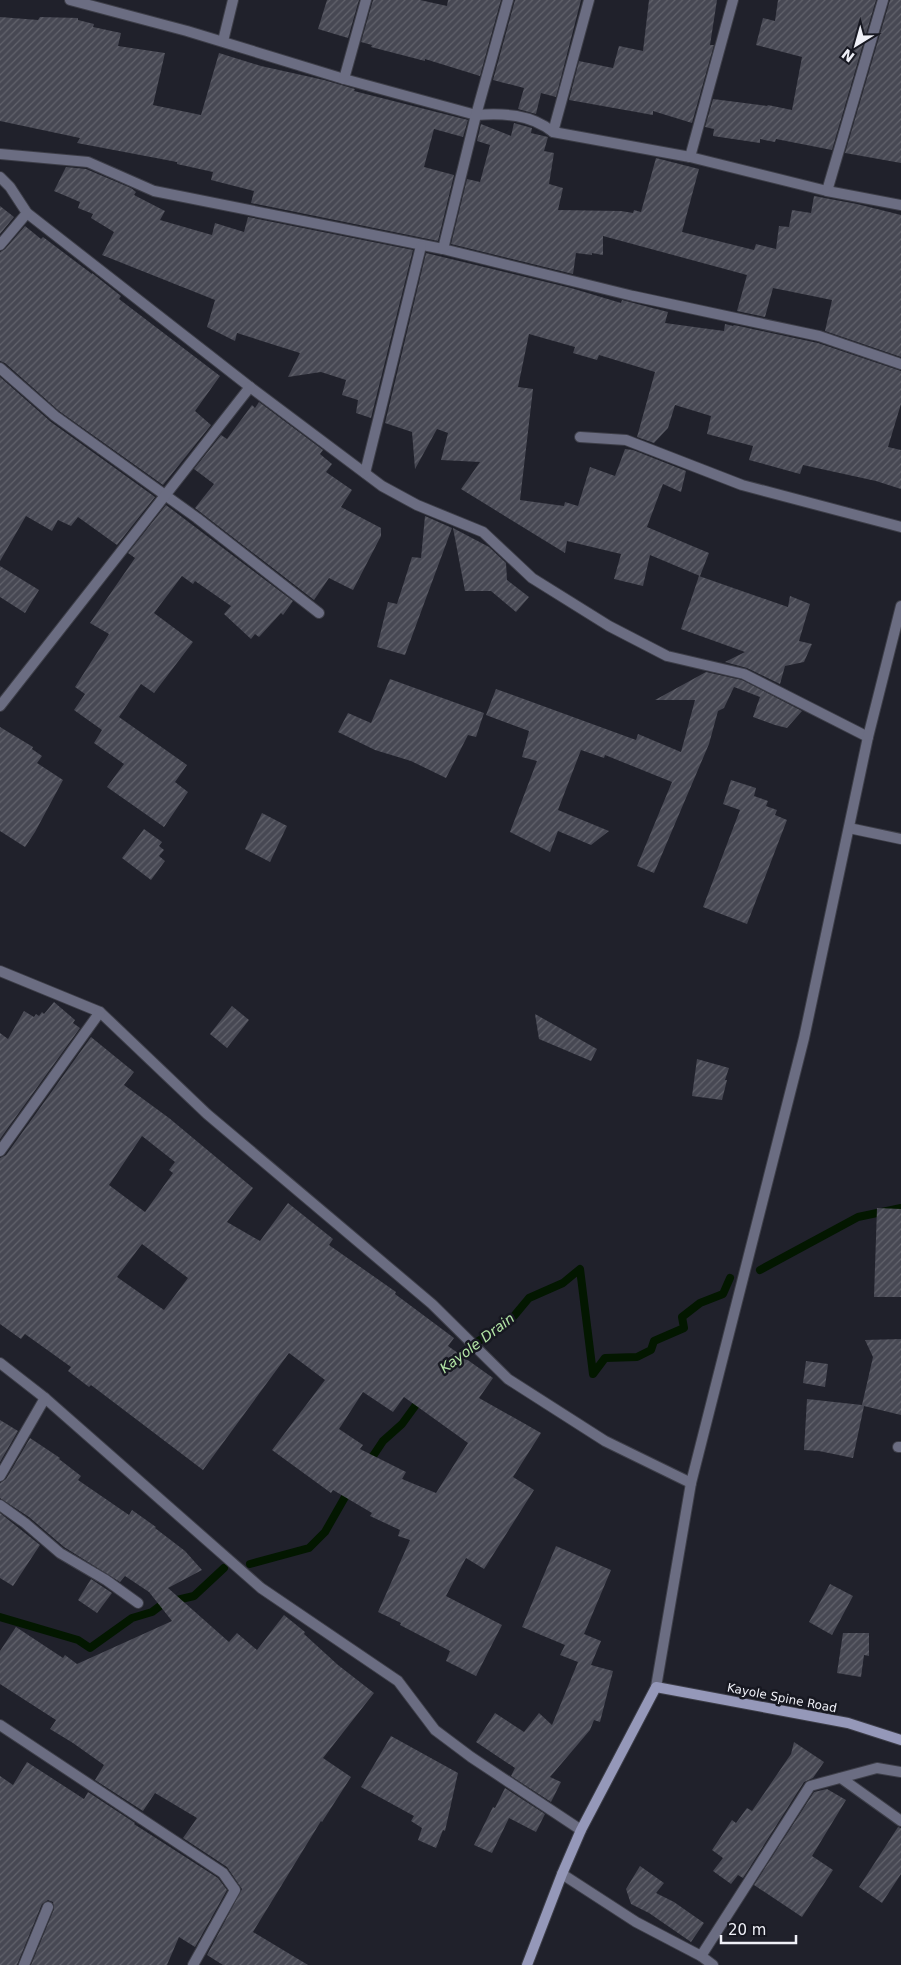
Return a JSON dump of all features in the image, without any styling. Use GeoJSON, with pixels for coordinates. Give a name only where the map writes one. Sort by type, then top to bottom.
{"type":"FeatureCollection","features":[{"type":"Feature","properties":{"kind":"main road"},"geometry":{"type":"LineString","coordinates":[[527,1965],[581,1830],[656,1687]]}},
{"type":"Feature","properties":{"kind":"main road","name":"Kayole Spine Road"},"geometry":{"type":"LineString","coordinates":[[656,1687],[848,1723],[901,1740]]}},
{"type":"Feature","properties":{"kind":"street"},"geometry":{"type":"LineString","coordinates":[[70,0],[223,41],[344,79],[476,115],[520,116],[544,124],[553,132],[690,157],[827,191],[901,205]]}},
{"type":"Feature","properties":{"kind":"street"},"geometry":{"type":"LineString","coordinates":[[223,41],[233,0]]}},
{"type":"Feature","properties":{"kind":"street"},"geometry":{"type":"LineString","coordinates":[[344,79],[366,0]]}},
{"type":"Feature","properties":{"kind":"street"},"geometry":{"type":"LineString","coordinates":[[443,249],[476,115],[508,0]]}},
{"type":"Feature","properties":{"kind":"street"},"geometry":{"type":"LineString","coordinates":[[553,132],[589,0]]}},
{"type":"Feature","properties":{"kind":"street"},"geometry":{"type":"LineString","coordinates":[[690,157],[733,0]]}},
{"type":"Feature","properties":{"kind":"street"},"geometry":{"type":"LineString","coordinates":[[827,191],[883,0]]}},
{"type":"Feature","properties":{"kind":"street"},"geometry":{"type":"LineString","coordinates":[[0,154],[88,162],[154,191],[443,249],[604,289],[819,336],[901,364]]}},
{"type":"Feature","properties":{"kind":"street"},"geometry":{"type":"LineString","coordinates":[[0,177],[10,186],[27,214],[250,387],[382,486],[418,505],[483,532],[532,578],[617,630],[668,656],[744,674],[868,737]]}},
{"type":"Feature","properties":{"kind":"street"},"geometry":{"type":"LineString","coordinates":[[0,244],[27,214]]}},
{"type":"Feature","properties":{"kind":"street"},"geometry":{"type":"LineString","coordinates":[[365,473],[421,246]]}},
{"type":"Feature","properties":{"kind":"street"},"geometry":{"type":"LineString","coordinates":[[0,368],[55,416],[167,495],[319,612]]}},
{"type":"Feature","properties":{"kind":"street"},"geometry":{"type":"LineString","coordinates":[[0,706],[250,387]]}},
{"type":"Feature","properties":{"kind":"street"},"geometry":{"type":"LineString","coordinates":[[580,437],[626,440],[742,485],[901,527]]}},
{"type":"Feature","properties":{"kind":"street"},"geometry":{"type":"LineString","coordinates":[[656,1687],[690,1483],[804,1038],[868,737],[901,606]]}},
{"type":"Feature","properties":{"kind":"street"},"geometry":{"type":"LineString","coordinates":[[849,828],[901,839]]}},
{"type":"Feature","properties":{"kind":"street"},"geometry":{"type":"LineString","coordinates":[[0,971],[100,1012],[207,1114],[432,1304],[508,1379],[576,1423],[628,1453],[690,1483]]}},
{"type":"Feature","properties":{"kind":"street"},"geometry":{"type":"LineString","coordinates":[[0,1151],[100,1012]]}},
{"type":"Feature","properties":{"kind":"street"},"geometry":{"type":"LineString","coordinates":[[0,1363],[45,1398],[262,1588],[398,1681],[435,1730],[441,1735],[581,1830]]}},
{"type":"Feature","properties":{"kind":"street"},"geometry":{"type":"LineString","coordinates":[[0,1476],[45,1398]]}},
{"type":"Feature","properties":{"kind":"street"},"geometry":{"type":"LineString","coordinates":[[0,1505],[25,1523],[60,1553],[106,1580],[138,1603]]}},
{"type":"Feature","properties":{"kind":"street"},"geometry":{"type":"LineString","coordinates":[[0,1725],[223,1873],[235,1890],[193,1965]]}},
{"type":"Feature","properties":{"kind":"street"},"geometry":{"type":"LineString","coordinates":[[701,1956],[810,1786],[877,1768],[901,1772]]}},
{"type":"Feature","properties":{"kind":"street"},"geometry":{"type":"LineString","coordinates":[[841,1778],[901,1821]]}},
{"type":"Feature","properties":{"kind":"street"},"geometry":{"type":"LineString","coordinates":[[562,1874],[636,1922],[701,1956],[713,1965]]}},
{"type":"Feature","properties":{"kind":"street"},"geometry":{"type":"LineString","coordinates":[[24,1965],[48,1907]]}},
{"type":"Feature","properties":{"kind":"building"},"geometry":{"type":"Polygon","coordinates":[[[327,0],[359,0],[348,38],[318,29],[327,0]]]}},
{"type":"Feature","properties":{"kind":"building"},"geometry":{"type":"Polygon","coordinates":[[[373,0],[420,0],[447,6],[448,0],[501,0],[480,76],[425,59],[425,61],[371,47],[372,45],[361,42],[373,0]]]}},
{"type":"Feature","properties":{"kind":"building"},"geometry":{"type":"Polygon","coordinates":[[[515,0],[581,0],[556,97],[541,93],[536,114],[518,109],[524,88],[493,80],[515,0]]]}},
{"type":"Feature","properties":{"kind":"building"},"geometry":{"type":"Polygon","coordinates":[[[649,0],[717,0],[710,45],[714,45],[692,123],[653,111],[653,115],[569,100],[579,61],[613,68],[619,46],[643,51],[649,0]]]}},
{"type":"Feature","properties":{"kind":"building"},"geometry":{"type":"Polygon","coordinates":[[[778,0],[876,0],[832,150],[776,139],[775,142],[760,139],[760,143],[713,136],[714,129],[705,127],[713,99],[768,105],[792,110],[802,57],[756,45],[763,18],[775,21],[778,0]]]}},
{"type":"Feature","properties":{"kind":"building"},"geometry":{"type":"Polygon","coordinates":[[[890,0],[901,0],[901,163],[845,153],[890,0]]]}},
{"type":"Feature","properties":{"kind":"building"},"geometry":{"type":"Polygon","coordinates":[[[0,17],[38,20],[40,17],[78,18],[78,20],[94,24],[93,27],[121,33],[118,46],[165,53],[153,105],[201,115],[219,53],[261,66],[324,80],[355,89],[354,91],[468,120],[463,137],[434,129],[424,167],[454,175],[438,241],[251,203],[254,191],[211,180],[213,172],[177,164],[177,162],[77,143],[80,138],[0,121],[0,17]]]}},
{"type":"Feature","properties":{"kind":"building"},"geometry":{"type":"Polygon","coordinates":[[[514,123],[532,128],[531,133],[548,137],[544,151],[554,153],[549,184],[563,188],[558,210],[621,211],[633,213],[634,210],[641,212],[656,158],[699,169],[682,232],[754,250],[756,244],[776,249],[779,226],[789,227],[792,210],[811,213],[814,196],[901,215],[901,357],[825,331],[832,300],[773,288],[765,317],[737,311],[747,275],[603,236],[603,255],[576,253],[573,274],[451,244],[467,179],[480,182],[490,145],[477,141],[481,124],[511,136],[514,123]]]}},
{"type":"Feature","properties":{"kind":"building"},"geometry":{"type":"Polygon","coordinates":[[[66,167],[86,169],[131,188],[136,192],[134,195],[165,211],[160,220],[212,235],[215,223],[244,232],[248,217],[413,250],[371,418],[356,413],[358,400],[342,395],[346,380],[321,372],[288,377],[300,353],[237,333],[235,341],[207,327],[215,300],[102,255],[114,232],[91,218],[93,214],[78,208],[80,202],[54,191],[66,167]]]}},
{"type":"Feature","properties":{"kind":"building"},"geometry":{"type":"Polygon","coordinates":[[[0,206],[14,217],[0,234],[0,206]]]}},
{"type":"Feature","properties":{"kind":"building"},"geometry":{"type":"Polygon","coordinates":[[[25,226],[92,273],[121,296],[119,299],[220,376],[195,411],[211,425],[163,485],[59,411],[5,363],[0,361],[0,252],[5,249],[25,226]]]}},
{"type":"Feature","properties":{"kind":"building"},"geometry":{"type":"Polygon","coordinates":[[[426,253],[571,288],[621,303],[622,300],[668,312],[665,323],[724,331],[725,324],[734,325],[818,343],[901,371],[901,404],[888,447],[901,450],[901,489],[876,481],[803,465],[800,474],[749,460],[753,446],[707,434],[711,416],[675,405],[668,428],[654,443],[637,437],[655,372],[599,355],[597,360],[573,353],[575,347],[529,334],[518,387],[533,389],[520,500],[564,506],[565,502],[578,506],[590,467],[615,476],[625,449],[633,450],[686,471],[681,492],[663,484],[647,527],[709,553],[700,576],[650,555],[643,586],[614,579],[621,554],[567,541],[565,553],[461,489],[480,462],[441,460],[448,433],[437,429],[415,469],[412,432],[385,423],[426,253]]]}},
{"type":"Feature","properties":{"kind":"building"},"geometry":{"type":"Polygon","coordinates":[[[0,377],[51,422],[155,497],[117,545],[78,517],[71,526],[58,520],[52,531],[26,516],[0,561],[0,377]]]}},
{"type":"Feature","properties":{"kind":"building"},"geometry":{"type":"Polygon","coordinates":[[[259,402],[323,450],[320,454],[332,464],[326,472],[352,490],[341,507],[381,528],[381,536],[353,590],[329,578],[314,600],[195,508],[214,484],[194,469],[221,435],[227,439],[252,405],[255,408],[259,402]]]}},
{"type":"Feature","properties":{"kind":"building"},"geometry":{"type":"Polygon","coordinates":[[[166,505],[293,601],[283,615],[281,613],[259,637],[255,634],[251,639],[224,614],[231,606],[195,581],[193,584],[182,576],[154,613],[193,642],[154,693],[141,684],[119,717],[187,765],[175,782],[188,792],[164,827],[107,787],[124,764],[94,743],[102,730],[74,710],[85,694],[75,687],[109,634],[90,623],[135,558],[128,553],[166,505]]]}},
{"type":"Feature","properties":{"kind":"building"},"geometry":{"type":"Polygon","coordinates":[[[425,516],[452,528],[405,655],[377,647],[388,602],[397,604],[412,557],[421,558],[425,516]]]}},
{"type":"Feature","properties":{"kind":"building"},"geometry":{"type":"Polygon","coordinates":[[[453,528],[489,547],[506,563],[507,580],[529,597],[516,612],[491,591],[465,591],[453,528]]]}},
{"type":"Feature","properties":{"kind":"building"},"geometry":{"type":"Polygon","coordinates":[[[0,566],[39,590],[25,613],[0,597],[0,566]]]}},
{"type":"Feature","properties":{"kind":"building"},"geometry":{"type":"Polygon","coordinates":[[[699,576],[788,607],[790,596],[810,604],[799,641],[812,644],[804,662],[785,666],[780,684],[747,668],[725,662],[745,652],[681,629],[699,576]]]}},
{"type":"Feature","properties":{"kind":"building"},"geometry":{"type":"Polygon","coordinates":[[[706,672],[742,680],[802,711],[787,728],[775,725],[753,717],[760,697],[734,687],[724,708],[718,711],[709,744],[654,873],[637,866],[672,782],[605,755],[604,758],[581,750],[558,810],[609,831],[591,845],[558,831],[550,852],[510,832],[537,761],[522,757],[529,731],[486,715],[496,689],[636,740],[638,734],[681,752],[695,700],[655,700],[706,672]]]}},
{"type":"Feature","properties":{"kind":"building"},"geometry":{"type":"Polygon","coordinates":[[[390,679],[484,713],[476,737],[468,735],[446,778],[411,761],[375,750],[338,732],[348,713],[371,723],[390,679]]]}},
{"type":"Feature","properties":{"kind":"building"},"geometry":{"type":"Polygon","coordinates":[[[0,727],[33,747],[32,749],[42,756],[37,763],[63,780],[25,847],[0,831],[0,727]]]}},
{"type":"Feature","properties":{"kind":"building"},"geometry":{"type":"Polygon","coordinates":[[[731,780],[756,788],[754,796],[768,801],[766,806],[777,810],[775,815],[787,820],[747,924],[703,907],[740,810],[723,804],[731,780]]]}},
{"type":"Feature","properties":{"kind":"building"},"geometry":{"type":"Polygon","coordinates":[[[262,813],[287,826],[270,862],[245,849],[262,813]]]}},
{"type":"Feature","properties":{"kind":"building"},"geometry":{"type":"Polygon","coordinates":[[[144,829],[162,842],[159,846],[164,850],[159,856],[165,861],[151,880],[122,858],[144,829]]]}},
{"type":"Feature","properties":{"kind":"building"},"geometry":{"type":"Polygon","coordinates":[[[54,1002],[75,1020],[73,1023],[80,1028],[0,1139],[0,1033],[8,1039],[24,1011],[34,1017],[36,1014],[39,1016],[42,1012],[44,1014],[54,1002]]]}},
{"type":"Feature","properties":{"kind":"building"},"geometry":{"type":"Polygon","coordinates":[[[232,1006],[249,1020],[227,1048],[210,1034],[232,1006]]]}},
{"type":"Feature","properties":{"kind":"building"},"geometry":{"type":"Polygon","coordinates":[[[535,1014],[597,1049],[591,1061],[539,1039],[535,1014]]]}},
{"type":"Feature","properties":{"kind":"building"},"geometry":{"type":"Polygon","coordinates":[[[91,1037],[134,1072],[124,1085],[169,1118],[253,1188],[227,1222],[260,1241],[288,1203],[333,1239],[329,1245],[396,1292],[395,1294],[454,1338],[448,1346],[493,1378],[479,1398],[541,1433],[513,1477],[534,1490],[484,1569],[466,1558],[446,1596],[502,1625],[476,1676],[446,1661],[450,1651],[378,1612],[410,1540],[398,1536],[400,1530],[370,1516],[372,1513],[333,1490],[331,1493],[272,1450],[325,1380],[289,1353],[203,1470],[91,1385],[89,1387],[68,1371],[71,1367],[25,1334],[21,1339],[0,1324],[0,1158],[6,1155],[91,1037]],[[142,1136],[109,1185],[145,1212],[173,1173],[169,1170],[175,1162],[142,1136]],[[142,1244],[117,1277],[164,1310],[188,1278],[142,1244]],[[363,1392],[339,1429],[363,1445],[360,1449],[406,1472],[402,1479],[436,1493],[468,1443],[404,1397],[393,1412],[363,1392]]]}},
{"type":"Feature","properties":{"kind":"building"},"geometry":{"type":"Polygon","coordinates":[[[697,1059],[729,1068],[722,1100],[692,1096],[697,1059]]]}},
{"type":"Feature","properties":{"kind":"building"},"geometry":{"type":"Polygon","coordinates":[[[877,1208],[901,1209],[901,1297],[874,1297],[877,1208]]]}},
{"type":"Feature","properties":{"kind":"building"},"geometry":{"type":"Polygon","coordinates":[[[901,1339],[901,1415],[864,1406],[853,1458],[804,1450],[807,1399],[862,1405],[873,1357],[865,1340],[901,1339]]]}},
{"type":"Feature","properties":{"kind":"building"},"geometry":{"type":"Polygon","coordinates":[[[806,1361],[828,1364],[825,1387],[803,1383],[806,1361]]]}},
{"type":"Feature","properties":{"kind":"building"},"geometry":{"type":"Polygon","coordinates":[[[0,1420],[18,1431],[0,1462],[0,1420]]]}},
{"type":"Feature","properties":{"kind":"building"},"geometry":{"type":"Polygon","coordinates":[[[30,1438],[60,1458],[81,1476],[78,1480],[129,1515],[132,1510],[185,1551],[202,1570],[168,1588],[229,1642],[237,1633],[257,1650],[284,1615],[305,1632],[304,1634],[338,1665],[374,1693],[323,1758],[351,1777],[321,1821],[253,1932],[308,1965],[223,1965],[207,1955],[242,1889],[227,1867],[183,1838],[197,1818],[155,1793],[143,1811],[95,1780],[104,1765],[50,1729],[56,1720],[0,1684],[0,1651],[16,1627],[63,1658],[65,1655],[77,1664],[172,1621],[149,1592],[125,1576],[120,1582],[64,1547],[29,1517],[0,1498],[0,1483],[6,1479],[30,1438]]]}},
{"type":"Feature","properties":{"kind":"building"},"geometry":{"type":"Polygon","coordinates":[[[0,1513],[40,1545],[13,1586],[0,1578],[0,1513]]]}},
{"type":"Feature","properties":{"kind":"building"},"geometry":{"type":"Polygon","coordinates":[[[556,1546],[611,1570],[584,1634],[601,1641],[591,1665],[613,1671],[600,1722],[594,1720],[590,1730],[550,1777],[561,1782],[551,1802],[511,1776],[515,1768],[476,1742],[495,1713],[524,1732],[539,1713],[552,1725],[578,1662],[560,1655],[565,1645],[522,1627],[556,1546]]]}},
{"type":"Feature","properties":{"kind":"building"},"geometry":{"type":"Polygon","coordinates":[[[91,1579],[112,1593],[97,1613],[78,1600],[91,1579]]]}},
{"type":"Feature","properties":{"kind":"building"},"geometry":{"type":"Polygon","coordinates":[[[830,1584],[853,1596],[832,1635],[809,1622],[830,1584]]]}},
{"type":"Feature","properties":{"kind":"building"},"geometry":{"type":"Polygon","coordinates":[[[843,1633],[869,1633],[869,1656],[864,1655],[861,1677],[837,1673],[843,1633]]]}},
{"type":"Feature","properties":{"kind":"building"},"geometry":{"type":"Polygon","coordinates":[[[391,1736],[458,1773],[445,1831],[443,1830],[436,1848],[418,1840],[422,1828],[411,1821],[414,1816],[361,1787],[391,1736]]]}},
{"type":"Feature","properties":{"kind":"building"},"geometry":{"type":"Polygon","coordinates":[[[794,1742],[824,1762],[813,1778],[804,1782],[743,1878],[738,1875],[731,1884],[713,1871],[723,1858],[712,1850],[732,1820],[736,1823],[747,1808],[752,1811],[791,1754],[794,1742]]]}},
{"type":"Feature","properties":{"kind":"building"},"geometry":{"type":"Polygon","coordinates":[[[27,1762],[84,1799],[88,1792],[218,1878],[227,1890],[195,1947],[179,1937],[167,1965],[31,1965],[54,1909],[53,1902],[48,1900],[42,1904],[17,1965],[0,1965],[0,1776],[13,1785],[27,1762]]]}},
{"type":"Feature","properties":{"kind":"building"},"geometry":{"type":"Polygon","coordinates":[[[505,1788],[545,1814],[536,1832],[509,1818],[492,1853],[474,1845],[505,1788]]]}},
{"type":"Feature","properties":{"kind":"building"},"geometry":{"type":"Polygon","coordinates":[[[827,1789],[846,1800],[812,1856],[833,1870],[802,1917],[754,1885],[814,1792],[827,1789]]]}},
{"type":"Feature","properties":{"kind":"building"},"geometry":{"type":"Polygon","coordinates":[[[898,1827],[901,1828],[901,1874],[882,1903],[859,1887],[898,1827]]]}},
{"type":"Feature","properties":{"kind":"building"},"geometry":{"type":"Polygon","coordinates":[[[640,1866],[664,1883],[656,1893],[674,1902],[704,1923],[691,1942],[649,1913],[631,1904],[626,1889],[640,1866]]]}},
{"type":"Feature","properties":{"kind":"waterway","name":"Kayole Drain"},"geometry":{"type":"LineString","coordinates":[[760,1270],[858,1217],[901,1208]]}},
{"type":"Feature","properties":{"kind":"waterway","name":"Kayole Drain"},"geometry":{"type":"LineString","coordinates":[[452,1361],[477,1342],[509,1322],[529,1298],[563,1283],[580,1269],[593,1374],[605,1358],[637,1357],[651,1350],[654,1341],[684,1328],[682,1317],[700,1303],[723,1294],[730,1278]]}},
{"type":"Feature","properties":{"kind":"waterway","name":"Kayole Drain"},"geometry":{"type":"LineString","coordinates":[[369,1462],[383,1441],[402,1424],[421,1398]]}},
{"type":"Feature","properties":{"kind":"waterway","name":"Kayole Drain"},"geometry":{"type":"LineString","coordinates":[[250,1564],[309,1548],[325,1532],[349,1490]]}},
{"type":"Feature","properties":{"kind":"waterway","name":"Kayole Drain"},"geometry":{"type":"LineString","coordinates":[[0,1617],[78,1640],[90,1648],[132,1618],[152,1612],[164,1603],[194,1596],[224,1568]]}}]}
